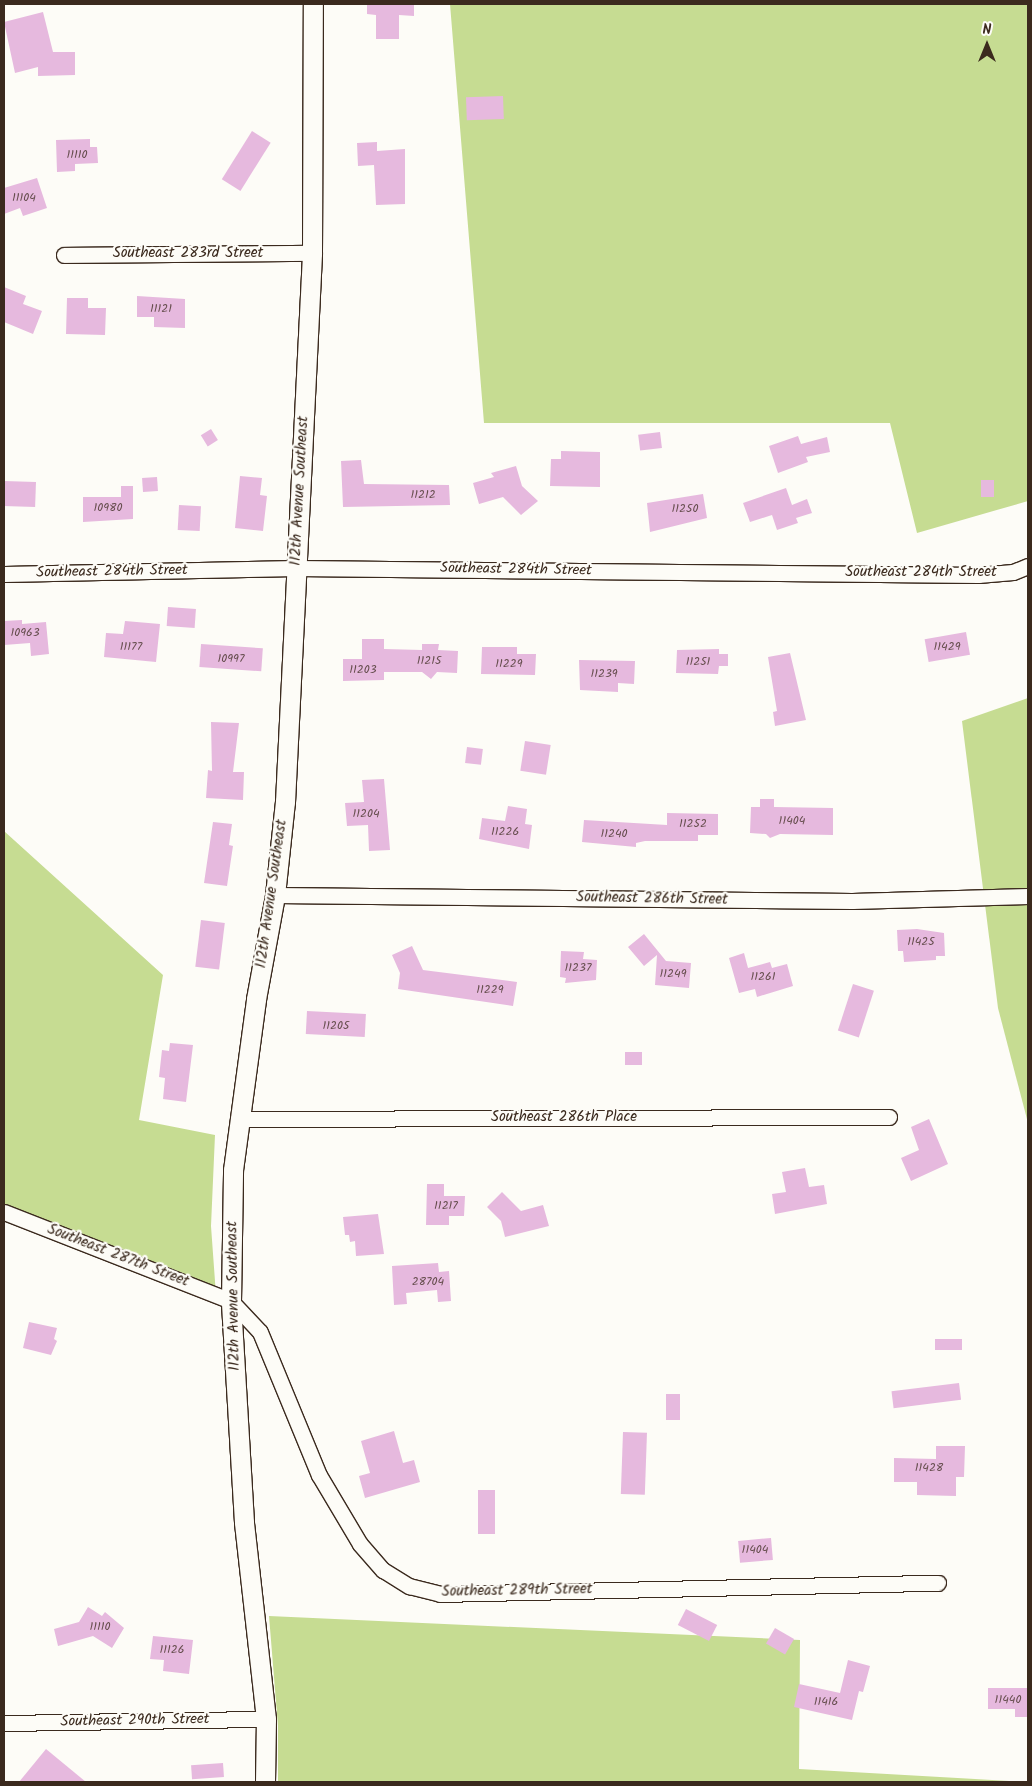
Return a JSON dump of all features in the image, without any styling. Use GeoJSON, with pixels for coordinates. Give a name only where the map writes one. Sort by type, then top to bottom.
{"type":"FeatureCollection","features":[{"type":"Feature","properties":{"kind":"street","name":"112th Avenue Southeast"},"geometry":{"type":"LineString","coordinates":[[266,1782],[266,1719],[244,1522],[231,1301],[233,1170],[238,1119],[275,894],[285,802],[312,253],[313,4]]}},
{"type":"Feature","properties":{"kind":"street","name":"Southeast 283rd Street"},"geometry":{"type":"LineString","coordinates":[[64,255],[312,253]]}},
{"type":"Feature","properties":{"kind":"street","name":"Southeast 284th Street"},"geometry":{"type":"LineString","coordinates":[[4,574],[296,568],[978,575],[1013,572],[1028,566]]}},
{"type":"Feature","properties":{"kind":"street","name":"Southeast 286th Street"},"geometry":{"type":"LineString","coordinates":[[275,894],[852,901],[1028,896]]}},
{"type":"Feature","properties":{"kind":"street","name":"Southeast 286th Place"},"geometry":{"type":"LineString","coordinates":[[238,1119],[889,1118]]}},
{"type":"Feature","properties":{"kind":"street","name":"Southeast 287th Street"},"geometry":{"type":"LineString","coordinates":[[4,1212],[231,1301]]}},
{"type":"Feature","properties":{"kind":"street","name":"Southeast 289th Street"},"geometry":{"type":"LineString","coordinates":[[231,1301],[260,1332],[319,1475],[360,1544],[383,1570],[409,1586],[440,1594],[938,1583]]}},
{"type":"Feature","properties":{"kind":"street","name":"Southeast 290th Street"},"geometry":{"type":"LineString","coordinates":[[4,1723],[266,1719]]}},
{"type":"Feature","properties":{"kind":"green space"},"geometry":{"type":"Polygon","coordinates":[[[450,4],[1028,4],[1028,501],[917,533],[890,423],[484,423],[450,4]]]}},
{"type":"Feature","properties":{"kind":"green space"},"geometry":{"type":"Polygon","coordinates":[[[1028,698],[1028,1123],[998,1008],[962,721],[1028,698]]]}},
{"type":"Feature","properties":{"kind":"green space"},"geometry":{"type":"Polygon","coordinates":[[[4,831],[163,975],[139,1120],[215,1135],[211,1226],[216,1295],[4,1207],[4,831]]]}},
{"type":"Feature","properties":{"kind":"green space"},"geometry":{"type":"Polygon","coordinates":[[[269,1616],[800,1640],[799,1769],[1028,1782],[278,1782],[278,1726],[269,1616]]]}},
{"type":"Feature","properties":{"kind":"building"},"geometry":{"type":"Polygon","coordinates":[[[367,4],[414,4],[414,16],[399,15],[399,39],[376,39],[376,15],[367,14],[367,4]]]}},
{"type":"Feature","properties":{"kind":"building"},"geometry":{"type":"Polygon","coordinates":[[[43,12],[53,52],[75,52],[75,75],[38,76],[38,67],[15,73],[4,22],[43,12]]]}},
{"type":"Feature","properties":{"kind":"building"},"geometry":{"type":"Polygon","coordinates":[[[503,96],[504,119],[467,120],[466,97],[503,96]]]}},
{"type":"Feature","properties":{"kind":"building"},"geometry":{"type":"Polygon","coordinates":[[[252,131],[271,143],[240,191],[222,179],[252,131]]]}},
{"type":"Feature","properties":{"kind":"building"},"geometry":{"type":"Polygon","coordinates":[[[90,139],[90,147],[97,147],[98,163],[75,164],[75,171],[57,172],[56,140],[90,139]]]}},
{"type":"Feature","properties":{"kind":"building"},"geometry":{"type":"Polygon","coordinates":[[[377,142],[377,151],[405,149],[405,204],[376,205],[374,165],[358,166],[357,143],[377,142]]]}},
{"type":"Feature","properties":{"kind":"building"},"geometry":{"type":"Polygon","coordinates":[[[37,178],[47,208],[23,216],[20,208],[4,214],[4,188],[37,178]]]}},
{"type":"Feature","properties":{"kind":"building"},"geometry":{"type":"Polygon","coordinates":[[[4,287],[26,296],[23,304],[42,311],[33,334],[4,322],[4,287]]]}},
{"type":"Feature","properties":{"kind":"building"},"geometry":{"type":"Polygon","coordinates":[[[137,296],[185,299],[185,328],[154,327],[154,317],[137,317],[137,296]]]}},
{"type":"Feature","properties":{"kind":"building"},"geometry":{"type":"Polygon","coordinates":[[[67,298],[88,298],[88,308],[106,308],[105,335],[66,334],[67,298]]]}},
{"type":"Feature","properties":{"kind":"building"},"geometry":{"type":"Polygon","coordinates":[[[211,429],[218,440],[208,446],[201,435],[211,429]]]}},
{"type":"Feature","properties":{"kind":"building"},"geometry":{"type":"Polygon","coordinates":[[[660,432],[662,448],[640,451],[638,435],[660,432]]]}},
{"type":"Feature","properties":{"kind":"building"},"geometry":{"type":"Polygon","coordinates":[[[798,436],[801,444],[827,437],[830,452],[806,457],[808,462],[778,473],[769,446],[798,436]]]}},
{"type":"Feature","properties":{"kind":"building"},"geometry":{"type":"Polygon","coordinates":[[[561,451],[600,452],[600,487],[550,486],[551,459],[561,459],[561,451]]]}},
{"type":"Feature","properties":{"kind":"building"},"geometry":{"type":"Polygon","coordinates":[[[361,460],[364,484],[449,485],[450,505],[343,507],[341,461],[361,460]]]}},
{"type":"Feature","properties":{"kind":"building"},"geometry":{"type":"Polygon","coordinates":[[[516,466],[522,486],[538,501],[521,515],[503,497],[479,504],[473,483],[494,477],[491,473],[516,466]]]}},
{"type":"Feature","properties":{"kind":"building"},"geometry":{"type":"Polygon","coordinates":[[[240,476],[262,478],[260,495],[267,496],[263,531],[235,528],[240,476]]]}},
{"type":"Feature","properties":{"kind":"building"},"geometry":{"type":"Polygon","coordinates":[[[157,477],[158,491],[143,492],[142,478],[157,477]]]}},
{"type":"Feature","properties":{"kind":"building"},"geometry":{"type":"Polygon","coordinates":[[[981,480],[994,480],[994,497],[981,497],[981,480]]]}},
{"type":"Feature","properties":{"kind":"building"},"geometry":{"type":"Polygon","coordinates":[[[4,481],[36,482],[35,507],[4,506],[4,481]]]}},
{"type":"Feature","properties":{"kind":"building"},"geometry":{"type":"Polygon","coordinates":[[[121,486],[133,486],[133,519],[83,522],[83,497],[121,497],[121,486]]]}},
{"type":"Feature","properties":{"kind":"building"},"geometry":{"type":"Polygon","coordinates":[[[786,488],[792,505],[807,499],[812,513],[796,518],[798,523],[777,530],[772,515],[750,522],[743,503],[786,488]]]}},
{"type":"Feature","properties":{"kind":"building"},"geometry":{"type":"Polygon","coordinates":[[[703,494],[707,518],[650,532],[647,503],[703,494]]]}},
{"type":"Feature","properties":{"kind":"building"},"geometry":{"type":"Polygon","coordinates":[[[179,505],[201,506],[200,531],[178,530],[179,505]]]}},
{"type":"Feature","properties":{"kind":"building"},"geometry":{"type":"Polygon","coordinates":[[[168,607],[196,609],[195,628],[167,626],[168,607]]]}},
{"type":"Feature","properties":{"kind":"building"},"geometry":{"type":"Polygon","coordinates":[[[22,620],[22,624],[46,622],[49,654],[31,656],[30,643],[4,645],[4,621],[22,620]]]}},
{"type":"Feature","properties":{"kind":"building"},"geometry":{"type":"Polygon","coordinates":[[[125,621],[160,624],[156,662],[104,657],[106,633],[123,634],[125,621]]]}},
{"type":"Feature","properties":{"kind":"building"},"geometry":{"type":"Polygon","coordinates":[[[966,632],[970,655],[929,662],[925,639],[966,632]]]}},
{"type":"Feature","properties":{"kind":"building"},"geometry":{"type":"Polygon","coordinates":[[[362,639],[384,639],[384,649],[422,650],[422,644],[439,644],[438,650],[458,651],[457,673],[437,672],[431,679],[422,672],[384,672],[384,680],[343,681],[343,659],[362,659],[362,639]]]}},
{"type":"Feature","properties":{"kind":"building"},"geometry":{"type":"Polygon","coordinates":[[[201,644],[263,648],[261,671],[199,667],[201,644]]]}},
{"type":"Feature","properties":{"kind":"building"},"geometry":{"type":"Polygon","coordinates":[[[482,647],[517,647],[517,654],[536,654],[535,675],[481,674],[482,647]]]}},
{"type":"Feature","properties":{"kind":"building"},"geometry":{"type":"Polygon","coordinates":[[[719,649],[719,654],[728,654],[728,666],[719,666],[718,674],[676,673],[677,650],[719,649]]]}},
{"type":"Feature","properties":{"kind":"building"},"geometry":{"type":"Polygon","coordinates":[[[790,653],[806,720],[775,726],[773,712],[777,711],[768,657],[790,653]]]}},
{"type":"Feature","properties":{"kind":"building"},"geometry":{"type":"Polygon","coordinates":[[[579,660],[635,661],[634,684],[618,683],[618,692],[580,690],[579,660]]]}},
{"type":"Feature","properties":{"kind":"building"},"geometry":{"type":"Polygon","coordinates":[[[211,722],[239,723],[233,772],[244,772],[243,800],[206,798],[208,770],[212,771],[211,722]]]}},
{"type":"Feature","properties":{"kind":"building"},"geometry":{"type":"Polygon","coordinates":[[[525,741],[551,745],[546,775],[520,771],[525,741]]]}},
{"type":"Feature","properties":{"kind":"building"},"geometry":{"type":"Polygon","coordinates":[[[467,747],[483,749],[481,765],[465,763],[467,747]]]}},
{"type":"Feature","properties":{"kind":"building"},"geometry":{"type":"Polygon","coordinates":[[[384,779],[390,850],[369,851],[368,825],[347,826],[345,803],[364,802],[362,780],[384,779]]]}},
{"type":"Feature","properties":{"kind":"building"},"geometry":{"type":"Polygon","coordinates":[[[760,799],[774,799],[774,807],[833,808],[833,835],[780,834],[770,838],[766,834],[750,833],[751,807],[760,807],[760,799]]]}},
{"type":"Feature","properties":{"kind":"building"},"geometry":{"type":"Polygon","coordinates":[[[508,806],[527,809],[525,824],[532,825],[529,849],[479,839],[482,818],[505,821],[508,806]]]}},
{"type":"Feature","properties":{"kind":"building"},"geometry":{"type":"Polygon","coordinates":[[[667,813],[718,814],[718,835],[698,835],[698,841],[645,841],[636,843],[636,847],[582,842],[584,820],[667,825],[667,813]]]}},
{"type":"Feature","properties":{"kind":"building"},"geometry":{"type":"Polygon","coordinates":[[[213,822],[232,824],[229,845],[233,846],[227,886],[204,883],[213,822]]]}},
{"type":"Feature","properties":{"kind":"building"},"geometry":{"type":"Polygon","coordinates":[[[201,920],[225,923],[219,970],[195,967],[201,920]]]}},
{"type":"Feature","properties":{"kind":"building"},"geometry":{"type":"Polygon","coordinates":[[[917,929],[944,933],[945,956],[936,956],[936,960],[904,962],[903,951],[898,951],[897,930],[917,929]]]}},
{"type":"Feature","properties":{"kind":"building"},"geometry":{"type":"Polygon","coordinates":[[[644,934],[666,961],[691,963],[689,988],[655,985],[657,955],[644,966],[628,947],[644,934]]]}},
{"type":"Feature","properties":{"kind":"building"},"geometry":{"type":"Polygon","coordinates":[[[412,946],[423,970],[517,982],[513,1006],[398,989],[400,973],[392,955],[412,946]]]}},
{"type":"Feature","properties":{"kind":"building"},"geometry":{"type":"Polygon","coordinates":[[[561,951],[584,952],[583,959],[597,960],[596,980],[565,983],[566,978],[560,977],[561,951]]]}},
{"type":"Feature","properties":{"kind":"building"},"geometry":{"type":"Polygon","coordinates":[[[744,953],[748,968],[770,962],[772,968],[787,964],[793,986],[757,997],[755,989],[739,993],[729,958],[744,953]]]}},
{"type":"Feature","properties":{"kind":"building"},"geometry":{"type":"Polygon","coordinates":[[[853,984],[874,991],[859,1037],[838,1031],[853,984]]]}},
{"type":"Feature","properties":{"kind":"building"},"geometry":{"type":"Polygon","coordinates":[[[307,1011],[366,1014],[365,1037],[306,1034],[307,1011]]]}},
{"type":"Feature","properties":{"kind":"building"},"geometry":{"type":"Polygon","coordinates":[[[170,1043],[193,1045],[186,1102],[163,1099],[165,1078],[159,1077],[162,1050],[169,1051],[170,1043]]]}},
{"type":"Feature","properties":{"kind":"building"},"geometry":{"type":"Polygon","coordinates":[[[625,1052],[642,1052],[642,1065],[625,1065],[625,1052]]]}},
{"type":"Feature","properties":{"kind":"building"},"geometry":{"type":"Polygon","coordinates":[[[929,1119],[948,1164],[911,1181],[901,1158],[919,1150],[911,1127],[929,1119]]]}},
{"type":"Feature","properties":{"kind":"building"},"geometry":{"type":"Polygon","coordinates":[[[805,1168],[809,1187],[824,1185],[827,1204],[775,1214],[772,1194],[786,1192],[782,1172],[805,1168]]]}},
{"type":"Feature","properties":{"kind":"building"},"geometry":{"type":"Polygon","coordinates":[[[427,1184],[444,1184],[444,1196],[465,1196],[464,1216],[449,1216],[449,1225],[426,1225],[427,1184]]]}},
{"type":"Feature","properties":{"kind":"building"},"geometry":{"type":"Polygon","coordinates":[[[502,1192],[521,1211],[543,1205],[549,1226],[505,1237],[501,1221],[487,1207],[502,1192]]]}},
{"type":"Feature","properties":{"kind":"building"},"geometry":{"type":"Polygon","coordinates":[[[378,1214],[384,1254],[356,1256],[355,1241],[350,1242],[349,1235],[345,1235],[343,1217],[378,1214]]]}},
{"type":"Feature","properties":{"kind":"building"},"geometry":{"type":"Polygon","coordinates":[[[438,1263],[439,1272],[449,1271],[451,1301],[438,1302],[437,1290],[406,1293],[407,1304],[394,1305],[392,1266],[438,1263]]]}},
{"type":"Feature","properties":{"kind":"building"},"geometry":{"type":"Polygon","coordinates":[[[29,1322],[57,1328],[54,1339],[57,1341],[51,1355],[23,1348],[29,1322]]]}},
{"type":"Feature","properties":{"kind":"building"},"geometry":{"type":"Polygon","coordinates":[[[935,1339],[962,1339],[962,1350],[935,1350],[935,1339]]]}},
{"type":"Feature","properties":{"kind":"building"},"geometry":{"type":"Polygon","coordinates":[[[959,1383],[961,1400],[894,1408],[892,1391],[959,1383]]]}},
{"type":"Feature","properties":{"kind":"building"},"geometry":{"type":"Polygon","coordinates":[[[666,1394],[680,1394],[680,1420],[666,1420],[666,1394]]]}},
{"type":"Feature","properties":{"kind":"building"},"geometry":{"type":"Polygon","coordinates":[[[394,1431],[403,1463],[414,1460],[420,1482],[365,1498],[359,1476],[370,1473],[361,1441],[394,1431]]]}},
{"type":"Feature","properties":{"kind":"building"},"geometry":{"type":"Polygon","coordinates":[[[623,1432],[647,1433],[645,1495],[621,1494],[623,1432]]]}},
{"type":"Feature","properties":{"kind":"building"},"geometry":{"type":"Polygon","coordinates":[[[936,1446],[965,1446],[964,1477],[956,1477],[956,1496],[917,1495],[917,1482],[894,1482],[894,1458],[936,1459],[936,1446]]]}},
{"type":"Feature","properties":{"kind":"building"},"geometry":{"type":"Polygon","coordinates":[[[478,1490],[495,1490],[495,1534],[478,1534],[478,1490]]]}},
{"type":"Feature","properties":{"kind":"building"},"geometry":{"type":"Polygon","coordinates":[[[771,1538],[773,1560],[740,1563],[738,1541],[771,1538]]]}},
{"type":"Feature","properties":{"kind":"building"},"geometry":{"type":"Polygon","coordinates":[[[88,1607],[102,1616],[105,1612],[124,1628],[112,1648],[93,1636],[58,1646],[54,1629],[79,1622],[88,1607]]]}},
{"type":"Feature","properties":{"kind":"building"},"geometry":{"type":"Polygon","coordinates":[[[686,1609],[717,1625],[709,1641],[678,1625],[686,1609]]]}},
{"type":"Feature","properties":{"kind":"building"},"geometry":{"type":"Polygon","coordinates":[[[775,1628],[794,1639],[785,1655],[766,1644],[775,1628]]]}},
{"type":"Feature","properties":{"kind":"building"},"geometry":{"type":"Polygon","coordinates":[[[153,1636],[193,1640],[189,1674],[163,1671],[164,1660],[150,1659],[153,1636]]]}},
{"type":"Feature","properties":{"kind":"building"},"geometry":{"type":"Polygon","coordinates":[[[848,1660],[870,1666],[863,1692],[859,1691],[852,1720],[794,1707],[799,1684],[840,1693],[848,1660]]]}},
{"type":"Feature","properties":{"kind":"building"},"geometry":{"type":"Polygon","coordinates":[[[988,1688],[1028,1688],[1028,1717],[1015,1717],[1015,1709],[988,1709],[988,1688]]]}},
{"type":"Feature","properties":{"kind":"building"},"geometry":{"type":"Polygon","coordinates":[[[46,1749],[86,1782],[19,1782],[46,1749]]]}},
{"type":"Feature","properties":{"kind":"building"},"geometry":{"type":"Polygon","coordinates":[[[223,1763],[224,1777],[192,1779],[191,1765],[223,1763]]]}}]}
